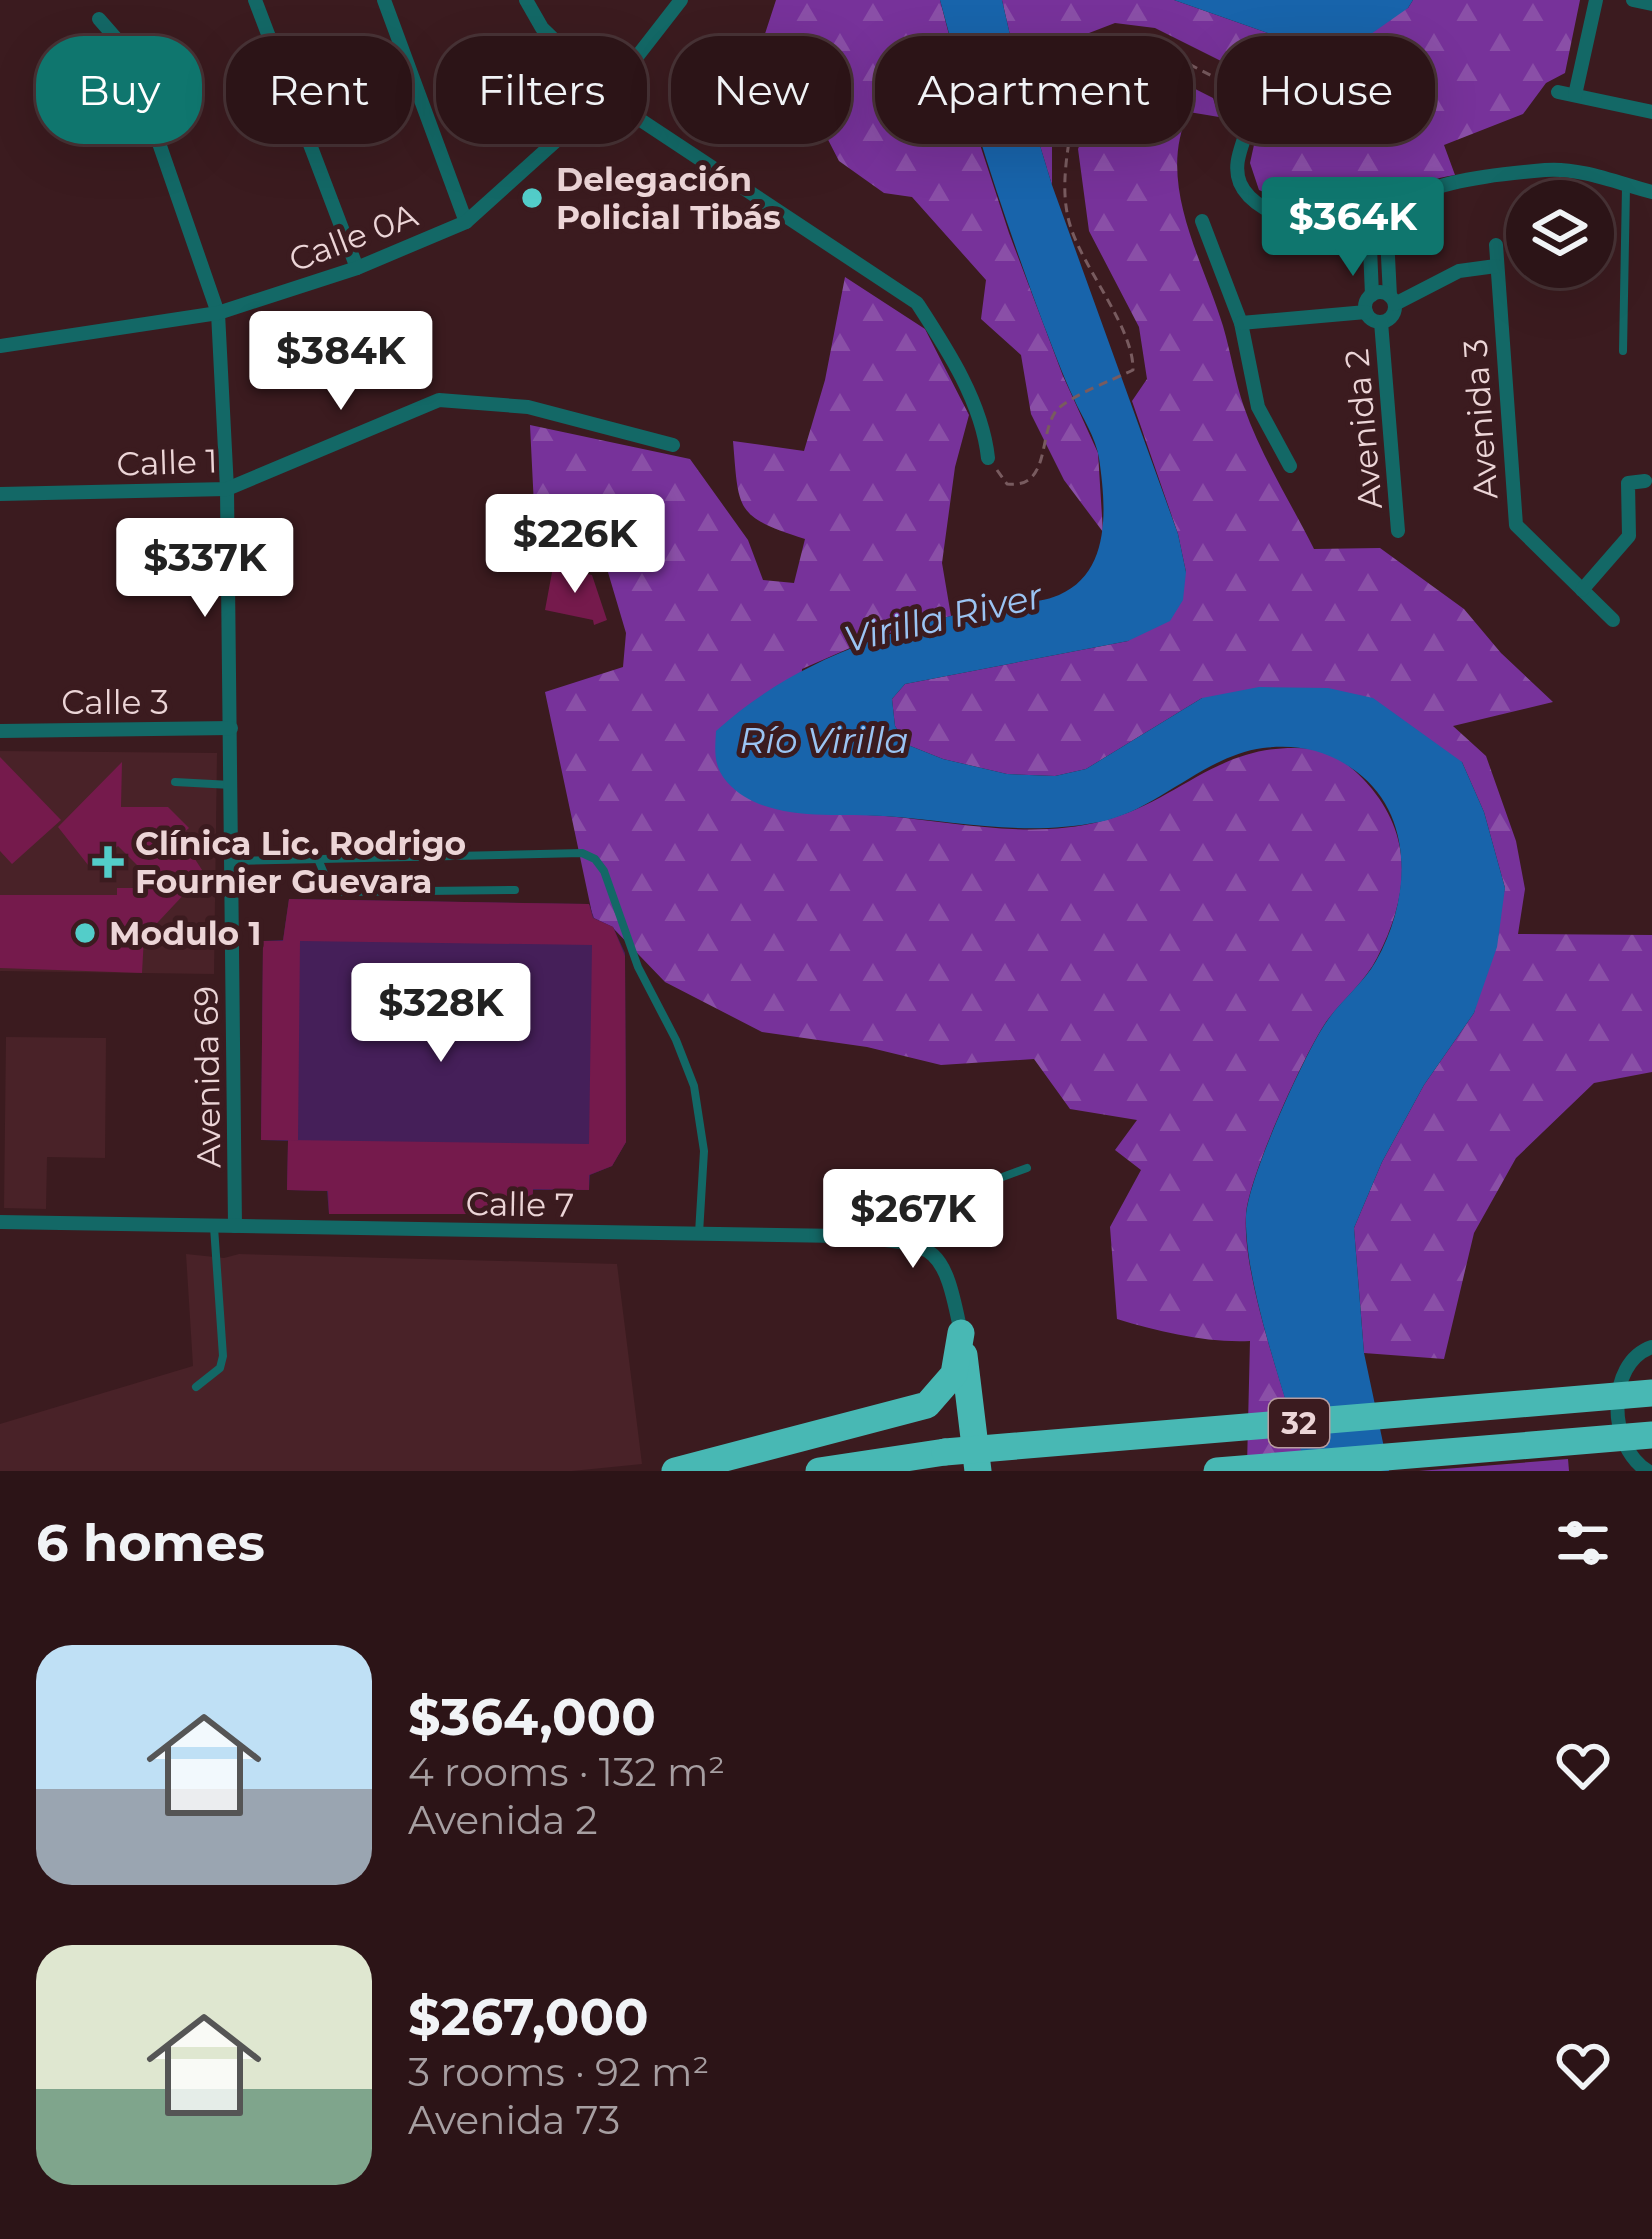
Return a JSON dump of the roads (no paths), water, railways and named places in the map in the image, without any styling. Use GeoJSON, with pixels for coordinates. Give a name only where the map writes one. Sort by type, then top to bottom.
{"type":"FeatureCollection","features":[{"type":"Feature","properties":{"kind":"highway"},"geometry":{"type":"LineString","coordinates":[[675,1471],[927,1405],[954,1374],[962,1333]]}},
{"type":"Feature","properties":{"kind":"highway"},"geometry":{"type":"LineString","coordinates":[[962,1333],[978,1465]]}},
{"type":"Feature","properties":{"kind":"highway","name":"32"},"geometry":{"type":"LineString","coordinates":[[819,1471],[945,1452],[1652,1393]]}},
{"type":"Feature","properties":{"kind":"highway"},"geometry":{"type":"LineString","coordinates":[[927,1405],[950,1417],[967,1436],[978,1465]]}},
{"type":"Feature","properties":{"kind":"highway","name":"32"},"geometry":{"type":"LineString","coordinates":[[1216,1471],[1652,1435]]}},
{"type":"Feature","properties":{"kind":"street"},"geometry":{"type":"LineString","coordinates":[[255,0],[357,268]]}},
{"type":"Feature","properties":{"kind":"street"},"geometry":{"type":"LineString","coordinates":[[384,0],[466,222]]}},
{"type":"Feature","properties":{"kind":"street"},"geometry":{"type":"LineString","coordinates":[[526,0],[550,36]]}},
{"type":"Feature","properties":{"kind":"street","name":"Calle 0A"},"geometry":{"type":"LineString","coordinates":[[647,44],[681,0]]}},
{"type":"Feature","properties":{"kind":"street"},"geometry":{"type":"LineString","coordinates":[[1575,95],[1595,0]]}},
{"type":"Feature","properties":{"kind":"street"},"geometry":{"type":"LineString","coordinates":[[1633,0],[1652,4]]}},
{"type":"Feature","properties":{"kind":"street","name":"Avenida 69"},"geometry":{"type":"LineString","coordinates":[[99,20],[127,51],[218,313],[227,489],[236,1226]]}},
{"type":"Feature","properties":{"kind":"street"},"geometry":{"type":"LineString","coordinates":[[1558,92],[1652,112]]}},
{"type":"Feature","properties":{"kind":"street"},"geometry":{"type":"LineString","coordinates":[[647,124],[917,303],[943,342],[985,426],[988,458]]}},
{"type":"Feature","properties":{"kind":"street","name":"Calle 0A"},"geometry":{"type":"LineString","coordinates":[[0,346],[218,313],[357,268],[466,222],[553,144]]}},
{"type":"Feature","properties":{"kind":"street"},"geometry":{"type":"LineString","coordinates":[[1242,144],[1237,166],[1250,196],[1270,211],[1314,226],[1369,224],[1426,191],[1531,171],[1574,172],[1652,192]]}},
{"type":"Feature","properties":{"kind":"street"},"geometry":{"type":"LineString","coordinates":[[1386,218],[1392,300]]}},
{"type":"Feature","properties":{"kind":"street"},"geometry":{"type":"LineString","coordinates":[[1202,221],[1240,323],[1258,407],[1290,466]]}},
{"type":"Feature","properties":{"kind":"street","name":"Avenida 2"},"geometry":{"type":"LineString","coordinates":[[1369,224],[1372,295],[1366,312],[1372,320],[1391,318],[1392,300]]}},
{"type":"Feature","properties":{"kind":"street","name":"Avenida 3"},"geometry":{"type":"LineString","coordinates":[[1496,245],[1516,525],[1613,620]]}},
{"type":"Feature","properties":{"kind":"street"},"geometry":{"type":"LineString","coordinates":[[1372,295],[1392,300],[1459,271],[1496,266]]}},
{"type":"Feature","properties":{"kind":"street"},"geometry":{"type":"LineString","coordinates":[[1240,323],[1366,312]]}},
{"type":"Feature","properties":{"kind":"street","name":"Avenida 2"},"geometry":{"type":"LineString","coordinates":[[1382,322],[1398,531]]}},
{"type":"Feature","properties":{"kind":"street","name":"Calle 1"},"geometry":{"type":"LineString","coordinates":[[0,494],[227,489],[439,400],[544,410],[673,445]]}},
{"type":"Feature","properties":{"kind":"street"},"geometry":{"type":"LineString","coordinates":[[1582,590],[1629,536],[1628,483],[1645,482]]}},
{"type":"Feature","properties":{"kind":"street","name":"Calle 3"},"geometry":{"type":"LineString","coordinates":[[0,731],[231,728]]}},
{"type":"Feature","properties":{"kind":"street","name":"Calle 7"},"geometry":{"type":"LineString","coordinates":[[0,1222],[842,1236]]}},
{"type":"Feature","properties":{"kind":"street"},"geometry":{"type":"LineString","coordinates":[[842,1236],[903,1242],[929,1250],[949,1273],[962,1333]]}},
{"type":"Feature","properties":{"kind":"street"},"geometry":{"type":"LineString","coordinates":[[1648,1471],[1626,1452],[1620,1392],[1622,1372],[1633,1355],[1652,1348]]}},
{"type":"Feature","properties":{"kind":"lane"},"geometry":{"type":"LineString","coordinates":[[1623,351],[1626,185]]}},
{"type":"Feature","properties":{"kind":"lane"},"geometry":{"type":"LineString","coordinates":[[175,782],[231,785]]}},
{"type":"Feature","properties":{"kind":"lane"},"geometry":{"type":"LineString","coordinates":[[232,861],[582,853],[595,859],[638,967],[694,1086],[704,1150],[699,1234]]}},
{"type":"Feature","properties":{"kind":"lane"},"geometry":{"type":"LineString","coordinates":[[318,859],[331,890],[515,890]]}},
{"type":"Feature","properties":{"kind":"lane","name":"Calle 7"},"geometry":{"type":"LineString","coordinates":[[842,1236],[1027,1168]]}},
{"type":"Feature","properties":{"kind":"lane"},"geometry":{"type":"LineString","coordinates":[[196,1387],[220,1368],[224,1356],[213,1226]]}},
{"type":"Feature","properties":{"kind":"water","name":"Río Virilla"},"geometry":{"type":"Polygon","coordinates":[[[940,0],[1002,0],[1010,36],[950,36],[940,0]]]}},
{"type":"Feature","properties":{"kind":"water"},"geometry":{"type":"Polygon","coordinates":[[[1174,0],[1413,0],[1368,36],[1277,36],[1174,0]]]}},
{"type":"Feature","properties":{"kind":"water","name":"Río Virilla"},"geometry":{"type":"Polygon","coordinates":[[[982,144],[1040,144],[1178,534],[1186,572],[1183,600],[1170,621],[1128,641],[905,684],[892,699],[895,726],[908,745],[1007,774],[1055,776],[1086,769],[1202,698],[1259,687],[1328,688],[1373,698],[1462,762],[1484,812],[1505,888],[1497,947],[1474,1013],[1424,1085],[1382,1162],[1354,1228],[1364,1353],[1389,1471],[1307,1471],[1259,1309],[1246,1216],[1266,1148],[1315,1040],[1376,961],[1396,912],[1401,861],[1398,836],[1376,791],[1346,764],[1324,754],[1300,748],[1263,748],[1220,761],[1120,816],[1071,826],[1017,828],[780,810],[742,795],[722,776],[717,764],[716,731],[806,669],[907,629],[988,607],[1059,595],[1089,571],[1102,536],[1097,450],[1014,243],[982,144]]]}},
{"type":"Feature","properties":{"kind":"place","name":"Delegación Policial Tibás"},"geometry":{"type":"Point","coordinates":[532,198]}},
{"type":"Feature","properties":{"kind":"place","name":"Clínica Lic. Rodrigo Fournier Guevara"},"geometry":{"type":"Point","coordinates":[108,862]}},
{"type":"Feature","properties":{"kind":"place","name":"Modulo 1"},"geometry":{"type":"Point","coordinates":[85,933]}},
{"type":"Feature","properties":{"kind":"water label","name":"Virilla River"},"geometry":{"type":"Point","coordinates":[943,617]}}]}
